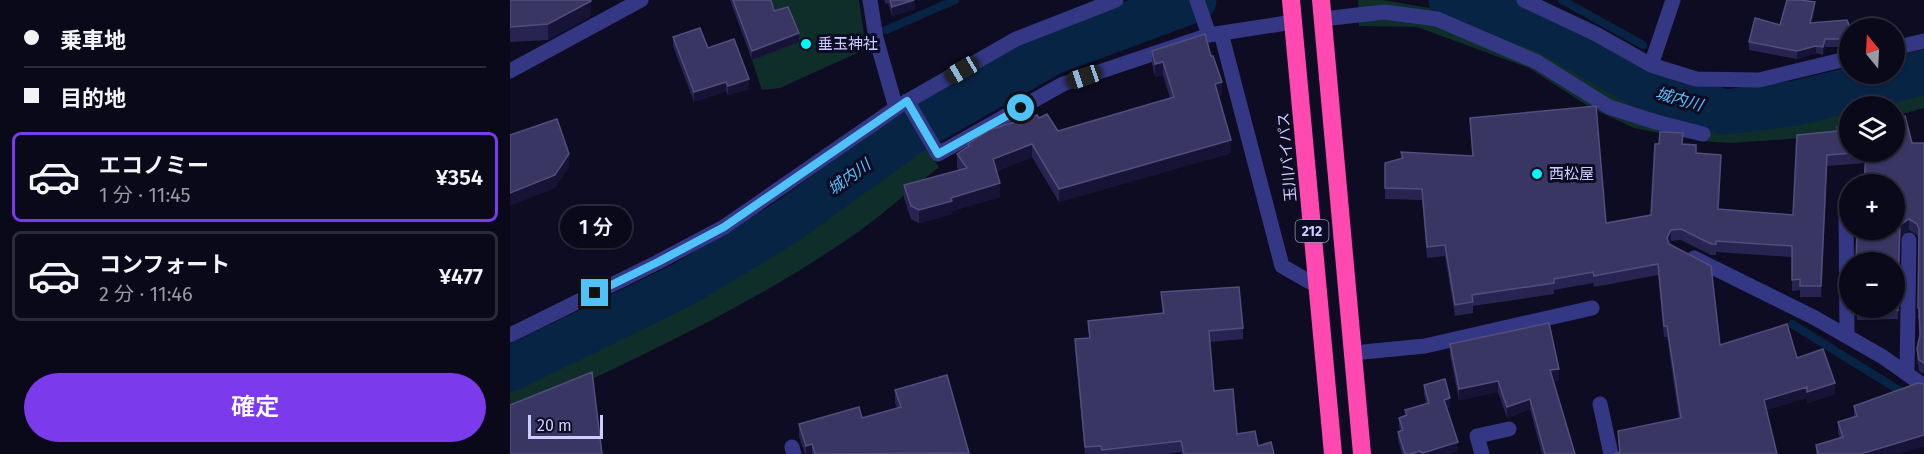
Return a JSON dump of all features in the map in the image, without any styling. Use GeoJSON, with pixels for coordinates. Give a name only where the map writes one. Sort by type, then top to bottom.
{"type":"FeatureCollection","features":[{"type":"Feature","properties":{"kind":"highway","name":"玉川バイパス"},"geometry":{"type":"LineString","coordinates":[[1292,10],[1333,454]]}},
{"type":"Feature","properties":{"kind":"highway","name":"212"},"geometry":{"type":"LineString","coordinates":[[1322,11],[1362,454]]}},
{"type":"Feature","properties":{"kind":"street"},"geometry":{"type":"LineString","coordinates":[[510,71],[641,0]]}},
{"type":"Feature","properties":{"kind":"street"},"geometry":{"type":"LineString","coordinates":[[870,0],[876,38],[901,105],[938,154],[1063,84],[1292,10]]}},
{"type":"Feature","properties":{"kind":"street"},"geometry":{"type":"LineString","coordinates":[[510,335],[724,227],[901,105],[1016,39],[1116,0]]}},
{"type":"Feature","properties":{"kind":"street"},"geometry":{"type":"LineString","coordinates":[[1197,0],[1215,34],[1282,266],[1317,286]]}},
{"type":"Feature","properties":{"kind":"street"},"geometry":{"type":"LineString","coordinates":[[1524,0],[1596,34],[1650,65],[1696,79],[1759,80],[1839,61]]}},
{"type":"Feature","properties":{"kind":"street"},"geometry":{"type":"LineString","coordinates":[[1650,65],[1673,0]]}},
{"type":"Feature","properties":{"kind":"street"},"geometry":{"type":"LineString","coordinates":[[1322,11],[1384,12],[1437,19],[1537,62],[1609,107],[1703,134]]}},
{"type":"Feature","properties":{"kind":"street"},"geometry":{"type":"LineString","coordinates":[[1905,45],[1924,41]]}},
{"type":"Feature","properties":{"kind":"street"},"geometry":{"type":"LineString","coordinates":[[1846,240],[1847,336]]}},
{"type":"Feature","properties":{"kind":"street"},"geometry":{"type":"LineString","coordinates":[[1907,374],[1909,240]]}},
{"type":"Feature","properties":{"kind":"street"},"geometry":{"type":"LineString","coordinates":[[1677,249],[1815,318],[1883,357],[1924,386]]}},
{"type":"Feature","properties":{"kind":"street"},"geometry":{"type":"LineString","coordinates":[[1353,353],[1425,346],[1592,308]]}},
{"type":"Feature","properties":{"kind":"street"},"geometry":{"type":"LineString","coordinates":[[1600,404],[1611,454]]}},
{"type":"Feature","properties":{"kind":"street"},"geometry":{"type":"LineString","coordinates":[[1482,454],[1477,436],[1509,429]]}},
{"type":"Feature","properties":{"kind":"green space","name":"垂玉神社"},"geometry":{"type":"Polygon","coordinates":[[[770,0],[859,0],[866,49],[780,88],[762,90],[741,27],[770,0]]]}},
{"type":"Feature","properties":{"kind":"green space"},"geometry":{"type":"Polygon","coordinates":[[[1358,0],[1383,0],[1442,10],[1545,45],[1614,92],[1712,118],[1787,114],[1839,103],[1839,131],[1815,137],[1731,143],[1700,141],[1634,128],[1591,108],[1529,68],[1417,27],[1359,26],[1358,0]]]}},
{"type":"Feature","properties":{"kind":"green space"},"geometry":{"type":"Polygon","coordinates":[[[1924,85],[1924,108],[1905,113],[1905,96],[1872,96],[1924,85]]]}},
{"type":"Feature","properties":{"kind":"green space"},"geometry":{"type":"Polygon","coordinates":[[[924,145],[939,167],[842,243],[721,315],[637,358],[510,417],[510,386],[686,297],[816,220],[924,145]]]}},
{"type":"Feature","properties":{"kind":"building"},"geometry":{"type":"Polygon","coordinates":[[[510,0],[591,1],[548,24],[510,27],[510,0]]]}},
{"type":"Feature","properties":{"kind":"building"},"geometry":{"type":"Polygon","coordinates":[[[733,0],[771,0],[774,11],[788,7],[799,33],[752,51],[733,0]]]}},
{"type":"Feature","properties":{"kind":"building"},"geometry":{"type":"Polygon","coordinates":[[[890,0],[914,0],[892,7],[890,0]]]}},
{"type":"Feature","properties":{"kind":"building"},"geometry":{"type":"Polygon","coordinates":[[[1787,0],[1815,2],[1810,23],[1839,21],[1839,39],[1825,39],[1823,47],[1816,46],[1797,51],[1749,42],[1755,18],[1780,25],[1787,0]]]}},
{"type":"Feature","properties":{"kind":"building"},"geometry":{"type":"Polygon","coordinates":[[[700,28],[708,48],[734,39],[749,79],[728,86],[726,82],[694,92],[673,37],[700,28]]]}},
{"type":"Feature","properties":{"kind":"building"},"geometry":{"type":"Polygon","coordinates":[[[1205,34],[1222,82],[1215,84],[1231,140],[1059,189],[1032,144],[993,159],[1000,183],[951,198],[952,201],[919,210],[911,206],[904,185],[967,168],[957,154],[989,130],[1047,114],[1058,131],[1174,97],[1163,62],[1155,64],[1152,51],[1205,34]]]}},
{"type":"Feature","properties":{"kind":"building"},"geometry":{"type":"Polygon","coordinates":[[[1596,106],[1606,223],[1651,215],[1655,144],[1659,144],[1660,132],[1683,133],[1682,144],[1696,145],[1696,153],[1721,155],[1718,209],[1793,215],[1797,135],[1838,131],[1837,127],[1839,127],[1839,154],[1827,155],[1821,286],[1800,286],[1800,279],[1792,280],[1792,246],[1716,241],[1716,244],[1711,244],[1681,229],[1671,230],[1667,238],[1669,244],[1711,266],[1720,345],[1787,324],[1797,358],[1823,349],[1835,383],[1807,392],[1807,387],[1764,400],[1777,454],[1614,454],[1620,452],[1618,431],[1681,418],[1667,326],[1664,326],[1658,264],[1594,276],[1593,272],[1554,279],[1554,283],[1472,295],[1473,302],[1455,305],[1445,245],[1427,247],[1422,189],[1385,188],[1385,163],[1403,158],[1401,152],[1473,156],[1470,118],[1596,106]]]}},
{"type":"Feature","properties":{"kind":"building"},"geometry":{"type":"Polygon","coordinates":[[[1905,116],[1912,143],[1924,143],[1924,363],[1919,360],[1917,349],[1920,335],[1919,229],[1917,224],[1909,219],[1905,222],[1905,174],[1865,174],[1865,162],[1905,162],[1905,116]]]}},
{"type":"Feature","properties":{"kind":"building"},"geometry":{"type":"Polygon","coordinates":[[[557,119],[569,154],[555,175],[510,193],[510,135],[557,119]]]}},
{"type":"Feature","properties":{"kind":"building"},"geometry":{"type":"Polygon","coordinates":[[[1857,240],[1900,240],[1899,252],[1856,252],[1857,240]]]}},
{"type":"Feature","properties":{"kind":"building"},"geometry":{"type":"Polygon","coordinates":[[[1239,287],[1243,328],[1209,331],[1214,391],[1233,389],[1237,434],[1255,431],[1258,446],[1271,442],[1274,454],[1184,454],[1181,441],[1102,450],[1101,446],[1085,447],[1075,339],[1090,338],[1088,321],[1164,313],[1161,292],[1239,287]]]}},
{"type":"Feature","properties":{"kind":"building"},"geometry":{"type":"Polygon","coordinates":[[[1549,323],[1559,369],[1550,370],[1575,454],[1545,454],[1530,399],[1507,407],[1498,381],[1459,389],[1450,344],[1549,323]]]}},
{"type":"Feature","properties":{"kind":"building"},"geometry":{"type":"Polygon","coordinates":[[[592,372],[602,454],[510,454],[510,405],[592,372]]]}},
{"type":"Feature","properties":{"kind":"building"},"geometry":{"type":"Polygon","coordinates":[[[947,375],[969,453],[815,454],[812,444],[806,446],[799,424],[859,407],[862,418],[901,407],[895,390],[947,375]]]}},
{"type":"Feature","properties":{"kind":"building"},"geometry":{"type":"Polygon","coordinates":[[[1445,379],[1450,398],[1444,400],[1458,442],[1423,453],[1419,451],[1405,454],[1398,432],[1403,430],[1399,418],[1407,415],[1405,410],[1429,403],[1424,385],[1445,379]]]}},
{"type":"Feature","properties":{"kind":"building"},"geometry":{"type":"Polygon","coordinates":[[[1918,383],[1924,384],[1924,435],[1861,454],[1818,454],[1816,445],[1843,437],[1838,422],[1857,416],[1854,406],[1918,383]]]}},
{"type":"Feature","properties":{"kind":"waterway"},"geometry":{"type":"LineString","coordinates":[[886,30],[955,0]]}},
{"type":"Feature","properties":{"kind":"waterway","name":"城内川"},"geometry":{"type":"LineString","coordinates":[[510,369],[684,284],[782,225],[910,133],[1051,53],[1194,0]]}},
{"type":"Feature","properties":{"kind":"waterway","name":"城内川"},"geometry":{"type":"LineString","coordinates":[[1451,0],[1545,30],[1652,92],[1726,112],[1796,103],[1924,72]]}},
{"type":"Feature","properties":{"kind":"waterway"},"geometry":{"type":"LineString","coordinates":[[1562,0],[1643,45]]}},
{"type":"Feature","properties":{"kind":"waterway"},"geometry":{"type":"LineString","coordinates":[[1792,324],[1905,394]]}},
{"type":"Feature","properties":{"kind":"place","name":"垂玉神社"},"geometry":{"type":"Point","coordinates":[806,44]}},
{"type":"Feature","properties":{"kind":"place","name":"西松屋"},"geometry":{"type":"Point","coordinates":[1537,174]}},
{"type":"Feature","properties":{"kind":"route"},"geometry":{"type":"LineString","coordinates":[[595,293],[724,227],[907,101],[938,154],[1021,108]]}}]}
